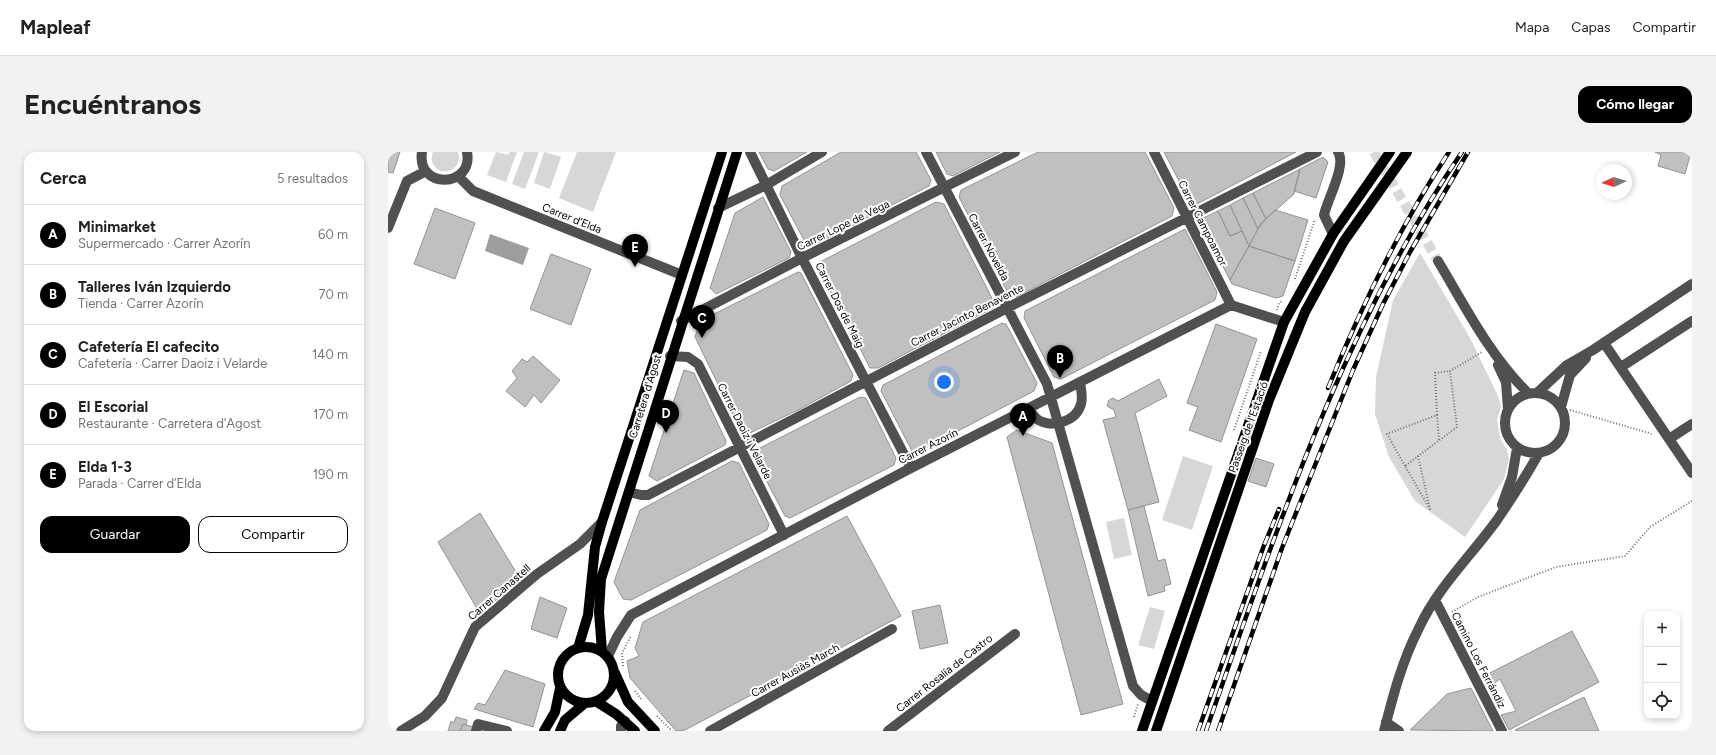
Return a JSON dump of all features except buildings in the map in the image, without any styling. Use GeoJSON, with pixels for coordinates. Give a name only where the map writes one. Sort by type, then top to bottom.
{"type":"FeatureCollection","features":[{"type":"Feature","properties":{"kind":"main road","name":"Carretera d'Agost"},"geometry":{"type":"LineString","coordinates":[[578,648],[588,615],[595,547],[602,522],[722,152]]}},
{"type":"Feature","properties":{"kind":"main road","name":"Carretera d'Agost"},"geometry":{"type":"LineString","coordinates":[[605,654],[599,612],[600,579],[629,492],[681,321],[737,152]]}},
{"type":"Feature","properties":{"kind":"main road","name":"Passeig de l'Estació"},"geometry":{"type":"LineString","coordinates":[[1142,731],[1284,322],[1333,234],[1390,152]]}},
{"type":"Feature","properties":{"kind":"main road","name":"Passeig de l'Estació"},"geometry":{"type":"LineString","coordinates":[[1156,731],[1269,400],[1305,312],[1344,241],[1380,188],[1407,152]]}},
{"type":"Feature","properties":{"kind":"main road"},"geometry":{"type":"LineString","coordinates":[[682,275],[695,278]]}},
{"type":"Feature","properties":{"kind":"main road"},"geometry":{"type":"LineString","coordinates":[[544,731],[555,712],[560,688],[557,676],[560,663],[567,654],[578,648],[590,647],[605,654],[619,672],[628,702],[655,731]]}},
{"type":"Feature","properties":{"kind":"main road"},"geometry":{"type":"LineString","coordinates":[[560,688],[570,699],[584,704],[597,702],[611,690],[619,672]]}},
{"type":"Feature","properties":{"kind":"main road"},"geometry":{"type":"LineString","coordinates":[[597,702],[625,721],[635,731]]}},
{"type":"Feature","properties":{"kind":"main road"},"geometry":{"type":"LineString","coordinates":[[560,731],[565,720],[584,704]]}},
{"type":"Feature","properties":{"kind":"street"},"geometry":{"type":"LineString","coordinates":[[422,152],[422,164],[426,171],[432,177],[441,180],[450,180],[458,176],[466,164],[467,152]]}},
{"type":"Feature","properties":{"kind":"street","name":"Carrer Dos de Maig"},"geometry":{"type":"LineString","coordinates":[[750,152],[802,258],[911,468]]}},
{"type":"Feature","properties":{"kind":"street"},"geometry":{"type":"LineString","coordinates":[[718,208],[766,185],[822,152]]}},
{"type":"Feature","properties":{"kind":"street","name":"Carrer Novelda"},"geometry":{"type":"LineString","coordinates":[[926,152],[1047,384],[1133,686],[1140,695],[1152,701]]}},
{"type":"Feature","properties":{"kind":"street","name":"Carrer Lope de Vega"},"geometry":{"type":"LineString","coordinates":[[681,321],[802,258],[1015,152]]}},
{"type":"Feature","properties":{"kind":"street","name":"Carrer Campoamor"},"geometry":{"type":"LineString","coordinates":[[1154,152],[1231,305]]}},
{"type":"Feature","properties":{"kind":"street","name":"Carrer Jacinto Benavente"},"geometry":{"type":"LineString","coordinates":[[629,492],[648,495],[1007,308],[1317,152]]}},
{"type":"Feature","properties":{"kind":"street"},"geometry":{"type":"LineString","coordinates":[[1333,234],[1324,216],[1340,167],[1340,155],[1338,152]]}},
{"type":"Feature","properties":{"kind":"street"},"geometry":{"type":"LineString","coordinates":[[388,228],[407,181],[426,171]]}},
{"type":"Feature","properties":{"kind":"street","name":"Carrer d’Elda"},"geometry":{"type":"LineString","coordinates":[[458,176],[473,191],[682,275]]}},
{"type":"Feature","properties":{"kind":"street"},"geometry":{"type":"LineString","coordinates":[[1438,261],[1488,343],[1513,378],[1533,393],[1552,398],[1561,407],[1565,422],[1562,436],[1553,447],[1539,453],[1528,452],[1517,448],[1511,442],[1506,430],[1505,417],[1508,409],[1516,399],[1533,393],[1568,365],[1604,343],[1692,284]]}},
{"type":"Feature","properties":{"kind":"street"},"geometry":{"type":"LineString","coordinates":[[1231,305],[1284,322]]}},
{"type":"Feature","properties":{"kind":"street","name":"Carrer Azorín"},"geometry":{"type":"LineString","coordinates":[[605,654],[631,615],[911,468],[1231,305]]}},
{"type":"Feature","properties":{"kind":"street"},"geometry":{"type":"LineString","coordinates":[[1621,367],[1692,320]]}},
{"type":"Feature","properties":{"kind":"street"},"geometry":{"type":"LineString","coordinates":[[1488,343],[1506,382],[1508,409]]}},
{"type":"Feature","properties":{"kind":"street"},"geometry":{"type":"LineString","coordinates":[[1604,343],[1692,473]]}},
{"type":"Feature","properties":{"kind":"street"},"geometry":{"type":"LineString","coordinates":[[1561,407],[1570,375],[1593,350]]}},
{"type":"Feature","properties":{"kind":"street","name":"Carrer Daoiz i Velarde"},"geometry":{"type":"LineString","coordinates":[[670,356],[688,357],[698,364],[784,535]]}},
{"type":"Feature","properties":{"kind":"street"},"geometry":{"type":"LineString","coordinates":[[1029,409],[1036,419],[1049,424],[1059,424],[1072,416],[1081,404],[1080,382]]}},
{"type":"Feature","properties":{"kind":"street"},"geometry":{"type":"LineString","coordinates":[[1669,439],[1692,424]]}},
{"type":"Feature","properties":{"kind":"street"},"geometry":{"type":"LineString","coordinates":[[1497,520],[1512,476],[1517,448]]}},
{"type":"Feature","properties":{"kind":"street"},"geometry":{"type":"LineString","coordinates":[[1399,731],[1385,727],[1398,679],[1419,627],[1452,575],[1497,520],[1539,453]]}},
{"type":"Feature","properties":{"kind":"street","name":"Carrer Canastell"},"geometry":{"type":"LineString","coordinates":[[401,731],[425,716],[442,698],[475,627],[537,574],[580,544],[602,522]]}},
{"type":"Feature","properties":{"kind":"street","name":"Camino Los Ferrándiz"},"geometry":{"type":"LineString","coordinates":[[1435,600],[1502,731]]}},
{"type":"Feature","properties":{"kind":"street","name":"Carrer Ausiàs March"},"geometry":{"type":"LineString","coordinates":[[710,731],[892,629]]}},
{"type":"Feature","properties":{"kind":"street","name":"Carrer Rosalía de Castro"},"geometry":{"type":"LineString","coordinates":[[888,731],[1015,634]]}},
{"type":"Feature","properties":{"kind":"street"},"geometry":{"type":"LineString","coordinates":[[621,731],[621,726],[625,721]]}},
{"type":"Feature","properties":{"kind":"street"},"geometry":{"type":"LineString","coordinates":[[476,731],[478,724],[506,731]]}},
{"type":"Feature","properties":{"kind":"path"},"geometry":{"type":"LineString","coordinates":[[1439,440],[1435,374],[1450,371],[1488,343]]}},
{"type":"Feature","properties":{"kind":"path"},"geometry":{"type":"LineString","coordinates":[[1405,466],[1457,427],[1450,371]]}},
{"type":"Feature","properties":{"kind":"path"},"geometry":{"type":"LineString","coordinates":[[1561,407],[1669,439]]}},
{"type":"Feature","properties":{"kind":"path"},"geometry":{"type":"LineString","coordinates":[[1418,456],[1430,509],[1386,434],[1437,415]]}},
{"type":"Feature","properties":{"kind":"path"},"geometry":{"type":"LineString","coordinates":[[1444,617],[1478,597],[1556,567],[1625,556],[1650,527],[1692,501]]}},
{"type":"Feature","properties":{"kind":"path"},"geometry":{"type":"LineString","coordinates":[[619,672],[622,653],[632,635]]}},
{"type":"Feature","properties":{"kind":"path"},"geometry":{"type":"LineString","coordinates":[[634,689],[642,701]]}},
{"type":"Feature","properties":{"kind":"path"},"geometry":{"type":"LineString","coordinates":[[652,711],[672,731]]}},
{"type":"Feature","properties":{"kind":"shaded area"},"geometry":{"type":"Polygon","coordinates":[[[433,152],[458,152],[458,164],[449,171],[441,171],[436,168],[433,163],[433,152]]]}},
{"type":"Feature","properties":{"kind":"shaded area"},"geometry":{"type":"Polygon","coordinates":[[[496,152],[508,155],[510,152],[517,152],[506,182],[487,175],[496,152]]]}},
{"type":"Feature","properties":{"kind":"shaded area"},"geometry":{"type":"Polygon","coordinates":[[[524,152],[539,152],[525,189],[512,184],[524,152]]]}},
{"type":"Feature","properties":{"kind":"shaded area"},"geometry":{"type":"Polygon","coordinates":[[[544,152],[561,157],[550,189],[534,183],[544,152]]]}},
{"type":"Feature","properties":{"kind":"shaded area"},"geometry":{"type":"Polygon","coordinates":[[[577,152],[616,152],[593,212],[559,198],[577,152]]]}},
{"type":"Feature","properties":{"kind":"shaded area"},"geometry":{"type":"Polygon","coordinates":[[[490,234],[529,248],[523,265],[485,251],[490,234]]]}},
{"type":"Feature","properties":{"kind":"shaded area"},"geometry":{"type":"Polygon","coordinates":[[[1420,253],[1470,338],[1497,394],[1501,406],[1497,420],[1500,439],[1507,449],[1509,460],[1504,479],[1465,537],[1415,501],[1389,457],[1375,414],[1376,377],[1393,300],[1420,253]]]}},
{"type":"Feature","properties":{"kind":"shaded area"},"geometry":{"type":"Polygon","coordinates":[[[1183,456],[1213,466],[1192,530],[1162,520],[1183,456]]]}},
{"type":"Feature","properties":{"kind":"shaded area"},"geometry":{"type":"Polygon","coordinates":[[[1124,518],[1132,555],[1114,559],[1106,522],[1124,518]]]}},
{"type":"Feature","properties":{"kind":"shaded area"},"geometry":{"type":"Polygon","coordinates":[[[1150,607],[1165,611],[1154,649],[1138,645],[1150,607]]]}},
{"type":"Feature","properties":{"kind":"tunnel"},"geometry":{"type":"LineString","coordinates":[[1374,152],[1438,261]]}},
{"type":"Feature","properties":{"kind":"railway"},"geometry":{"type":"LineString","coordinates":[[1328,388],[1382,267],[1414,209],[1449,152]]}},
{"type":"Feature","properties":{"kind":"railway"},"geometry":{"type":"LineString","coordinates":[[1206,731],[1286,507],[1315,433],[1347,360],[1381,289],[1419,219],[1462,152]]}},
{"type":"Feature","properties":{"kind":"railway"},"geometry":{"type":"LineString","coordinates":[[1218,731],[1282,548],[1353,370],[1383,304],[1410,252],[1468,152]]}},
{"type":"Feature","properties":{"kind":"railway"},"geometry":{"type":"LineString","coordinates":[[1198,731],[1263,548],[1279,509]]}},
{"type":"Feature","properties":{"kind":"place","name":"Elda 1-3"},"geometry":{"type":"Point","coordinates":[635,267]}},
{"type":"Feature","properties":{"kind":"place","name":"Cafetería El cafecito"},"geometry":{"type":"Point","coordinates":[702,338]}},
{"type":"Feature","properties":{"kind":"place","name":"Talleres Iván Izquierdo"},"geometry":{"type":"Point","coordinates":[1060,378]}},
{"type":"Feature","properties":{"kind":"place","name":"El Escorial"},"geometry":{"type":"Point","coordinates":[666,433]}},
{"type":"Feature","properties":{"kind":"place","name":"Minimarket"},"geometry":{"type":"Point","coordinates":[1023,436]}}]}
